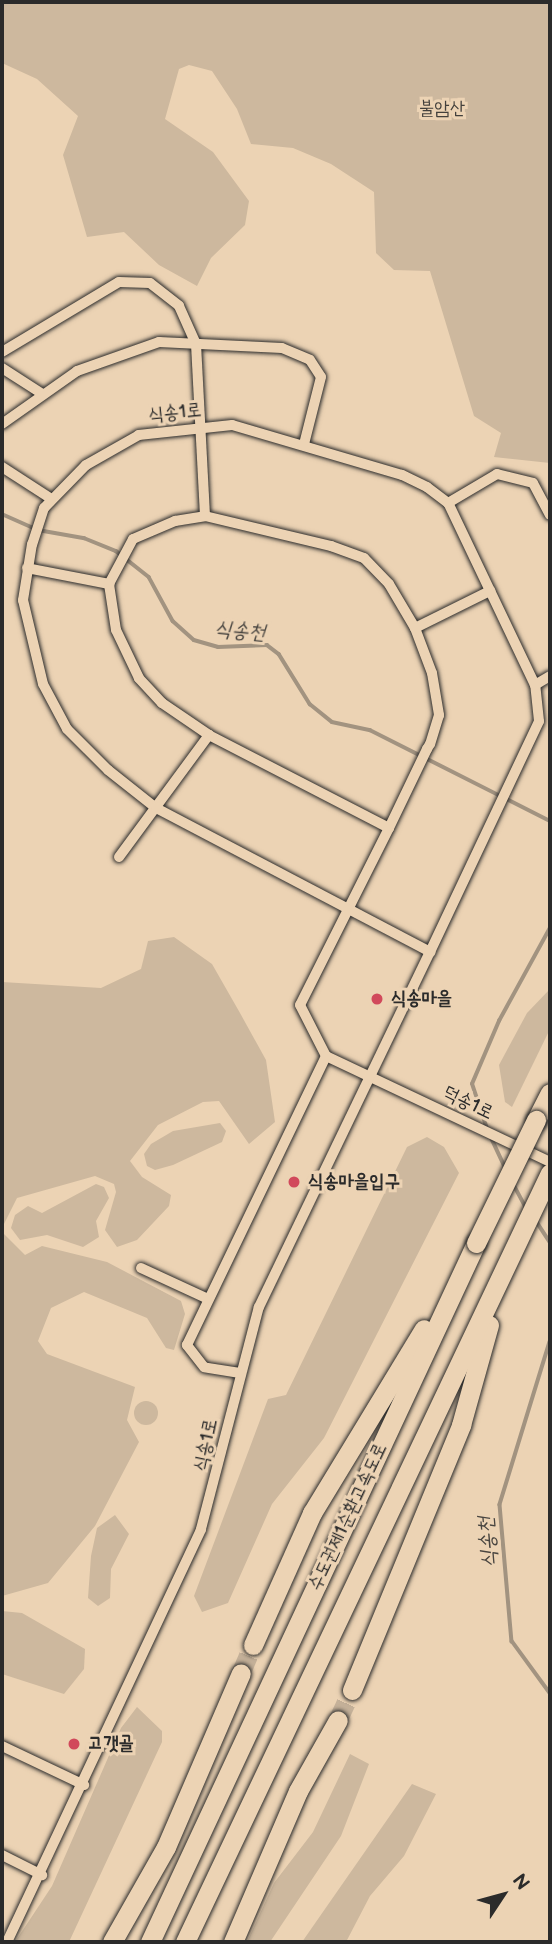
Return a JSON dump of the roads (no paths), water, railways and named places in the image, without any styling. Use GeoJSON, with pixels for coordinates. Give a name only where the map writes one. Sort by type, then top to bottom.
{"type":"FeatureCollection","features":[{"type":"Feature","properties":{"kind":"highway","name":"수도권제1순환고속도로"},"geometry":{"type":"LineString","coordinates":[[150,1942],[472,1250],[550,1093]]}},
{"type":"Feature","properties":{"kind":"highway","name":"수도권제1순환고속도로"},"geometry":{"type":"LineString","coordinates":[[185,1942],[550,1173]]}},
{"type":"Feature","properties":{"kind":"highway"},"geometry":{"type":"LineString","coordinates":[[253,1645],[312,1513],[472,1250]]}},
{"type":"Feature","properties":{"kind":"highway"},"geometry":{"type":"LineString","coordinates":[[352,1690],[461,1425],[506,1267]]}},
{"type":"Feature","properties":{"kind":"highway"},"geometry":{"type":"LineString","coordinates":[[112,1942],[166,1847],[241,1673]]}},
{"type":"Feature","properties":{"kind":"highway"},"geometry":{"type":"LineString","coordinates":[[233,1942],[298,1791],[338,1720]]}},
{"type":"Feature","properties":{"kind":"street"},"geometry":{"type":"LineString","coordinates":[[2,352],[119,282],[150,283],[179,306],[196,344],[205,516]]}},
{"type":"Feature","properties":{"kind":"street"},"geometry":{"type":"LineString","coordinates":[[2,424],[41,393],[113,355],[159,342],[282,348],[310,360],[321,377],[304,444]]}},
{"type":"Feature","properties":{"kind":"street"},"geometry":{"type":"LineString","coordinates":[[2,368],[41,393]]}},
{"type":"Feature","properties":{"kind":"street","name":"식송1로"},"geometry":{"type":"LineString","coordinates":[[7,1942],[42,1875],[201,1529],[258,1307],[430,952],[539,721],[535,685],[448,503],[402,475],[232,425],[139,435],[86,465],[50,498],[41,515],[33,539],[23,600],[30,643],[43,684],[67,729],[107,770],[156,808],[430,952]]}},
{"type":"Feature","properties":{"kind":"street"},"geometry":{"type":"LineString","coordinates":[[2,467],[50,498]]}},
{"type":"Feature","properties":{"kind":"street"},"geometry":{"type":"LineString","coordinates":[[448,503],[497,474],[533,483],[550,515]]}},
{"type":"Feature","properties":{"kind":"street"},"geometry":{"type":"LineString","coordinates":[[240,1373],[204,1367],[187,1345],[326,1056],[300,1005],[389,828],[415,775],[439,715],[432,673],[415,628],[389,584],[364,558],[331,546],[205,516],[153,528],[127,545],[109,584],[116,630],[139,678],[162,703],[209,735],[389,828]]}},
{"type":"Feature","properties":{"kind":"street"},"geometry":{"type":"LineString","coordinates":[[27,568],[109,584]]}},
{"type":"Feature","properties":{"kind":"street"},"geometry":{"type":"LineString","coordinates":[[415,628],[490,591]]}},
{"type":"Feature","properties":{"kind":"street"},"geometry":{"type":"LineString","coordinates":[[535,685],[550,676]]}},
{"type":"Feature","properties":{"kind":"street"},"geometry":{"type":"LineString","coordinates":[[119,857],[209,735]]}},
{"type":"Feature","properties":{"kind":"street","name":"덕송1로"},"geometry":{"type":"LineString","coordinates":[[326,1056],[550,1162]]}},
{"type":"Feature","properties":{"kind":"street"},"geometry":{"type":"LineString","coordinates":[[141,1268],[208,1299]]}},
{"type":"Feature","properties":{"kind":"street"},"geometry":{"type":"LineString","coordinates":[[2,1746],[84,1785]]}},
{"type":"Feature","properties":{"kind":"street"},"geometry":{"type":"LineString","coordinates":[[2,1855],[42,1875]]}},
{"type":"Feature","properties":{"kind":"waterway","name":"식송천"},"geometry":{"type":"LineString","coordinates":[[2,514],[38,530],[84,538],[116,551],[149,577],[173,621],[194,640],[218,647],[267,645],[279,654],[310,704],[332,722],[370,730],[550,821]]}},
{"type":"Feature","properties":{"kind":"waterway","name":"식송천"},"geometry":{"type":"LineString","coordinates":[[487,1129],[472,1084],[499,1021],[550,928]]}},
{"type":"Feature","properties":{"kind":"waterway","name":"식송천"},"geometry":{"type":"LineString","coordinates":[[492,1139],[505,1167]]}},
{"type":"Feature","properties":{"kind":"waterway","name":"식송천"},"geometry":{"type":"LineString","coordinates":[[513,1183],[526,1207]]}},
{"type":"Feature","properties":{"kind":"waterway","name":"식송천"},"geometry":{"type":"LineString","coordinates":[[535,1219],[550,1242]]}},
{"type":"Feature","properties":{"kind":"waterway","name":"식송천"},"geometry":{"type":"LineString","coordinates":[[550,1342],[500,1505],[512,1641],[550,1693]]}},
{"type":"Feature","properties":{"kind":"tunnel"},"geometry":{"type":"LineString","coordinates":[[241,1673],[253,1645]]}},
{"type":"Feature","properties":{"kind":"tunnel"},"geometry":{"type":"LineString","coordinates":[[338,1720],[352,1690]]}},
{"type":"Feature","properties":{"kind":"place","name":"식송마을"},"geometry":{"type":"Point","coordinates":[377,999]}},
{"type":"Feature","properties":{"kind":"place","name":"식송마을입구"},"geometry":{"type":"Point","coordinates":[294,1182]}},
{"type":"Feature","properties":{"kind":"place","name":"고갯골"},"geometry":{"type":"Point","coordinates":[74,1744]}},
{"type":"Feature","properties":{"kind":"park label","name":"불암산"},"geometry":{"type":"Point","coordinates":[442,109]}}]}
